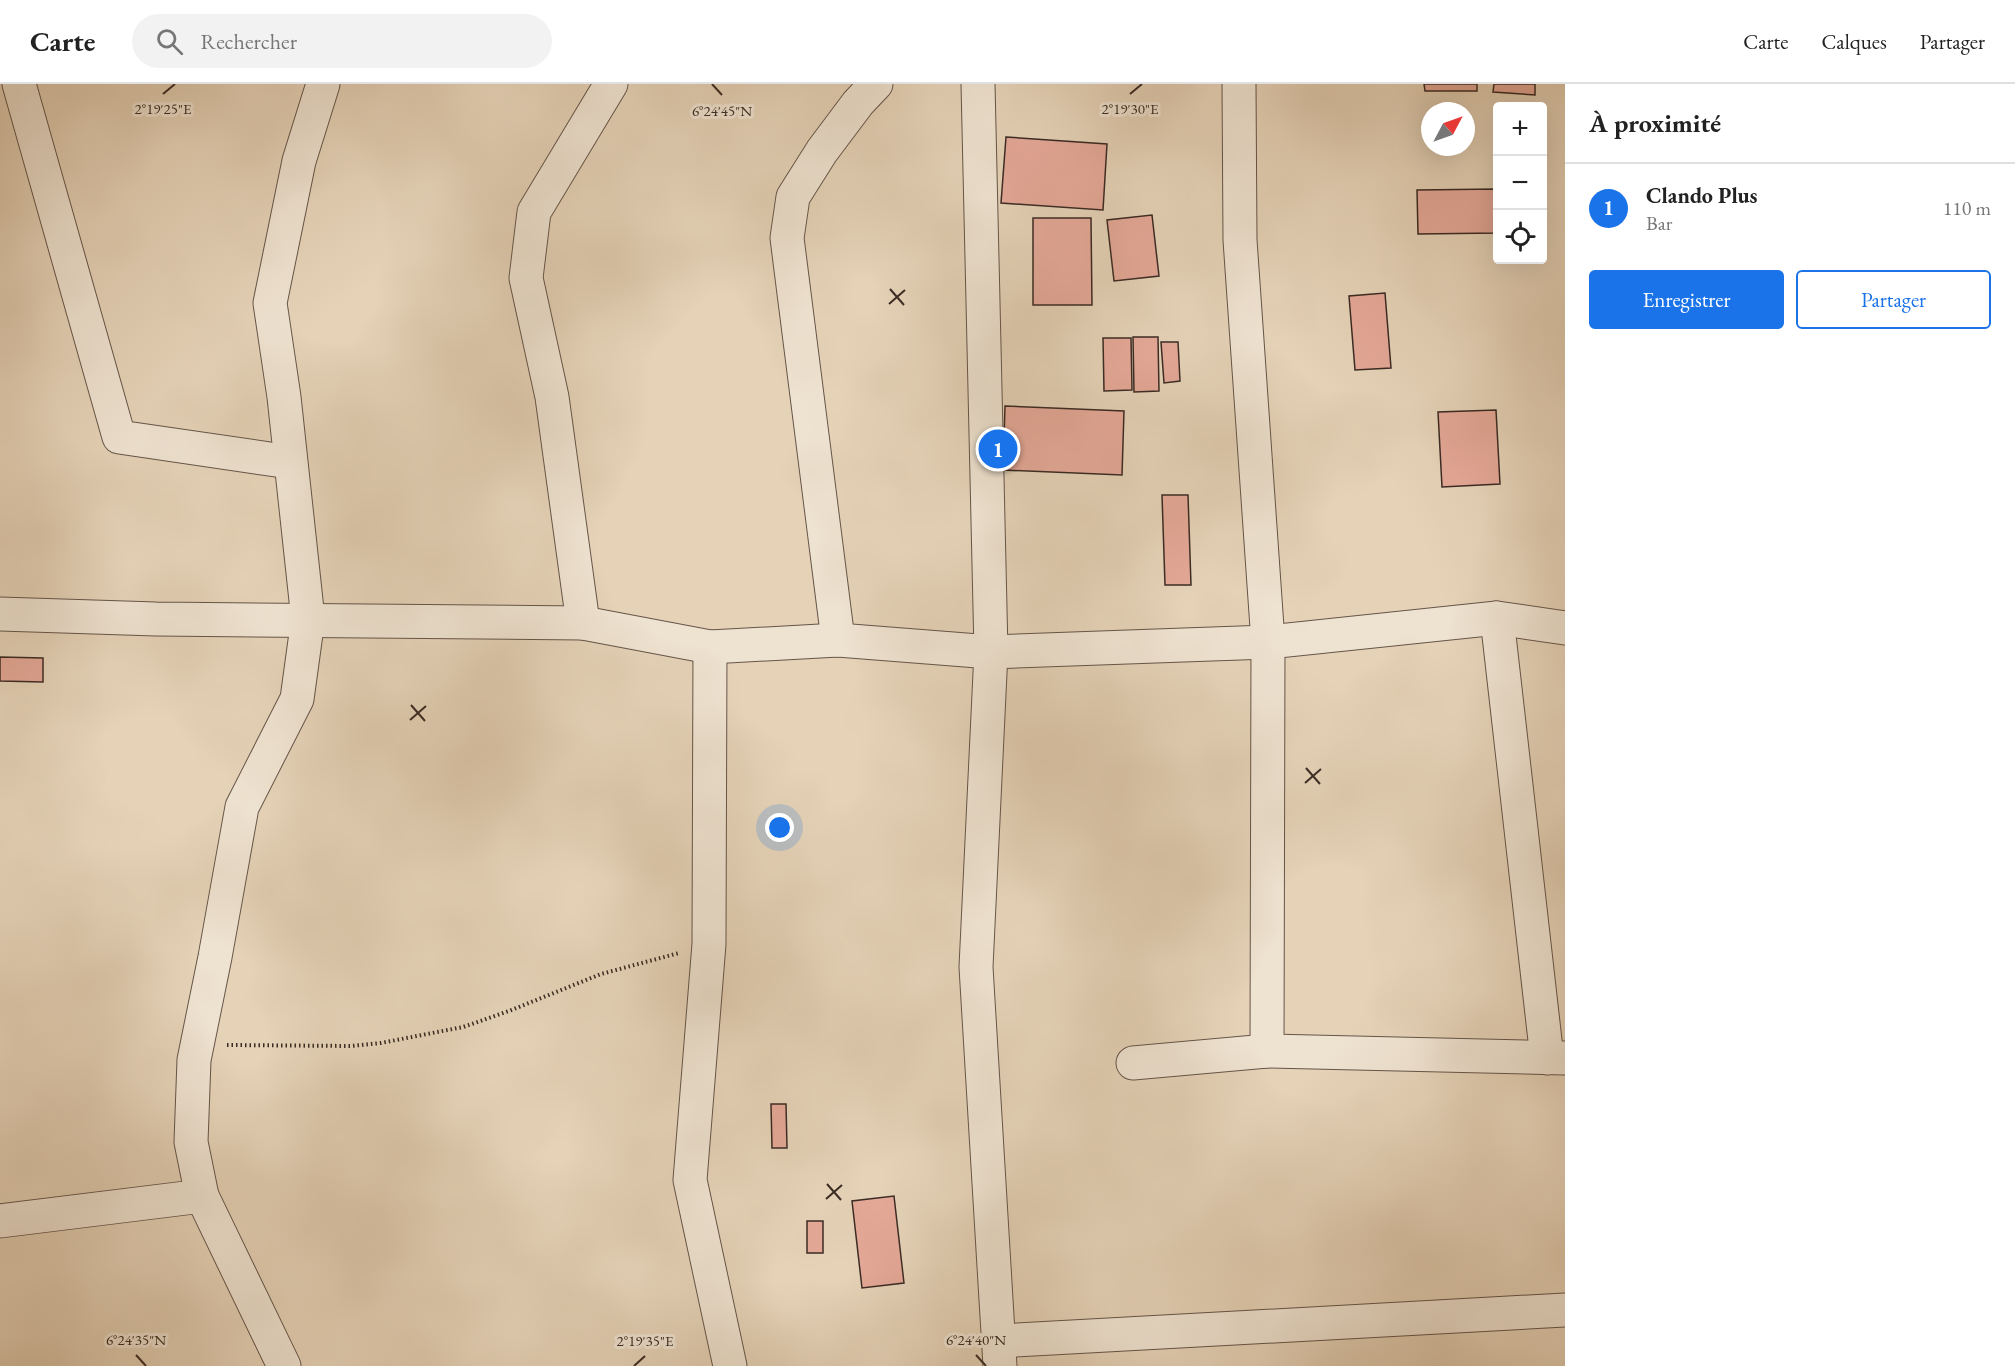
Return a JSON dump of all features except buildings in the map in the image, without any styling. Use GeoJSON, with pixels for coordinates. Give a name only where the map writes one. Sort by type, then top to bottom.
{"type":"FeatureCollection","features":[{"type":"Feature","properties":{"kind":"street"},"geometry":{"type":"LineString","coordinates":[[19,84],[119,437],[290,462]]}},
{"type":"Feature","properties":{"kind":"street"},"geometry":{"type":"LineString","coordinates":[[284,1366],[202,1196],[191,1142],[194,1060],[242,807],[297,699],[308,619],[284,397],[270,303],[299,161],[323,84]]}},
{"type":"Feature","properties":{"kind":"street"},"geometry":{"type":"LineString","coordinates":[[583,623],[552,397],[526,278],[534,212],[611,84]]}},
{"type":"Feature","properties":{"kind":"street"},"geometry":{"type":"LineString","coordinates":[[838,640],[787,238],[793,197],[822,151],[858,103],[876,84]]}},
{"type":"Feature","properties":{"kind":"street"},"geometry":{"type":"LineString","coordinates":[[978,84],[992,652],[976,967],[1000,1354],[1565,1310]]}},
{"type":"Feature","properties":{"kind":"street"},"geometry":{"type":"LineString","coordinates":[[1239,84],[1240,240],[1268,642],[1267,1051]]}},
{"type":"Feature","properties":{"kind":"street"},"geometry":{"type":"LineString","coordinates":[[0,614],[156,619],[583,623],[710,647],[838,640],[992,652],[1268,642],[1497,618],[1565,628]]}},
{"type":"Feature","properties":{"kind":"street"},"geometry":{"type":"LineString","coordinates":[[1133,1063],[1267,1051],[1556,1058],[1497,618]]}},
{"type":"Feature","properties":{"kind":"street"},"geometry":{"type":"LineString","coordinates":[[710,647],[709,944],[690,1180],[730,1366]]}},
{"type":"Feature","properties":{"kind":"street"},"geometry":{"type":"LineString","coordinates":[[0,1221],[202,1196]]}},
{"type":"Feature","properties":{"kind":"path"},"geometry":{"type":"LineString","coordinates":[[197,1044],[351,1046],[393,1041],[463,1027],[601,974],[709,944]]}},
{"type":"Feature","properties":{"kind":"place","name":"Clando Plus"},"geometry":{"type":"Point","coordinates":[998,449]}}]}
